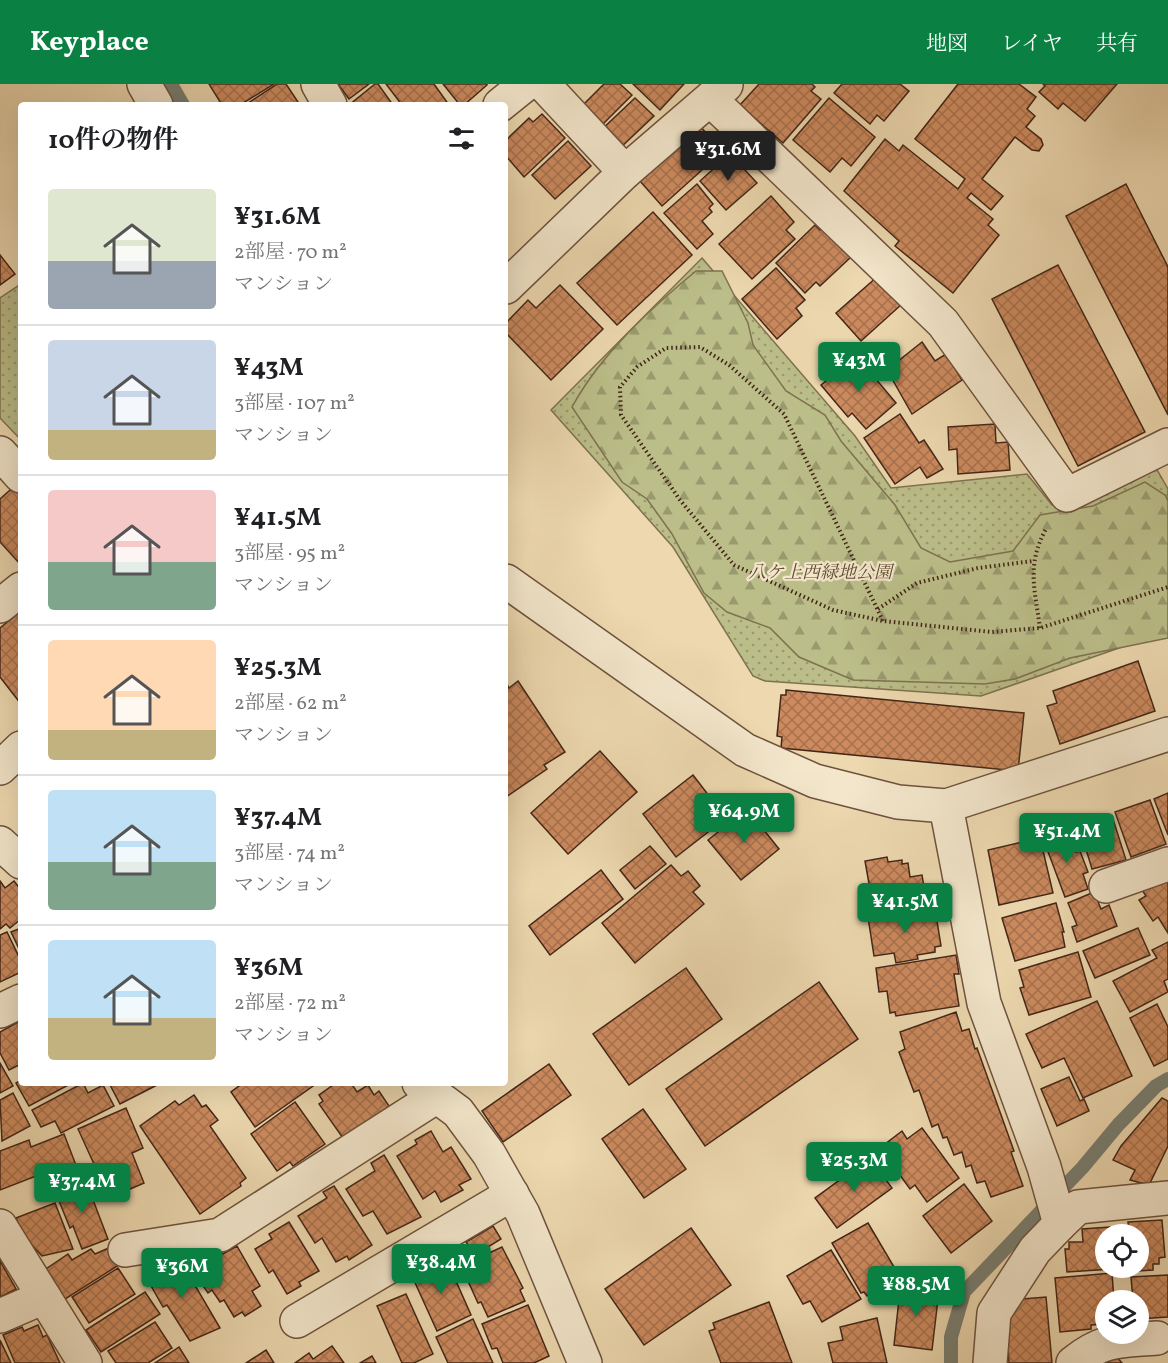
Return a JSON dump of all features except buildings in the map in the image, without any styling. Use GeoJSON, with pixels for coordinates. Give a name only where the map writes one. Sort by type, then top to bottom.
{"type":"FeatureCollection","features":[{"type":"Feature","properties":{"kind":"street"},"geometry":{"type":"LineString","coordinates":[[144,84],[154,102]]}},
{"type":"Feature","properties":{"kind":"street"},"geometry":{"type":"LineString","coordinates":[[318,84],[328,102]]}},
{"type":"Feature","properties":{"kind":"street"},"geometry":{"type":"LineString","coordinates":[[504,102],[526,84]]}},
{"type":"Feature","properties":{"kind":"street"},"geometry":{"type":"LineString","coordinates":[[543,84],[625,172]]}},
{"type":"Feature","properties":{"kind":"street"},"geometry":{"type":"LineString","coordinates":[[508,285],[625,172],[719,92],[943,323],[1067,495],[1168,445]]}},
{"type":"Feature","properties":{"kind":"street"},"geometry":{"type":"LineString","coordinates":[[0,453],[18,473]]}},
{"type":"Feature","properties":{"kind":"street"},"geometry":{"type":"LineString","coordinates":[[508,582],[745,750],[815,781],[898,802],[946,806],[1168,734]]}},
{"type":"Feature","properties":{"kind":"street"},"geometry":{"type":"LineString","coordinates":[[0,606],[18,591]]}},
{"type":"Feature","properties":{"kind":"street"},"geometry":{"type":"LineString","coordinates":[[0,768],[18,751]]}},
{"type":"Feature","properties":{"kind":"street"},"geometry":{"type":"LineString","coordinates":[[946,806],[984,1003],[1044,1167],[1058,1221]]}},
{"type":"Feature","properties":{"kind":"street"},"geometry":{"type":"LineString","coordinates":[[0,843],[18,859]]}},
{"type":"Feature","properties":{"kind":"street"},"geometry":{"type":"LineString","coordinates":[[1106,886],[1168,864]]}},
{"type":"Feature","properties":{"kind":"street"},"geometry":{"type":"LineString","coordinates":[[0,1011],[18,1002]]}},
{"type":"Feature","properties":{"kind":"street"},"geometry":{"type":"LineString","coordinates":[[125,1250],[220,1235],[428,1090],[458,1112],[489,1154],[512,1194],[580,1362]]}},
{"type":"Feature","properties":{"kind":"street"},"geometry":{"type":"LineString","coordinates":[[297,1321],[512,1194]]}},
{"type":"Feature","properties":{"kind":"street"},"geometry":{"type":"LineString","coordinates":[[990,1363],[994,1313],[1035,1250],[1058,1221],[1078,1207],[1168,1198]]}},
{"type":"Feature","properties":{"kind":"street"},"geometry":{"type":"LineString","coordinates":[[0,1226],[85,1363]]}},
{"type":"Feature","properties":{"kind":"street"},"geometry":{"type":"LineString","coordinates":[[0,1316],[44,1297]]}},
{"type":"Feature","properties":{"kind":"street"},"geometry":{"type":"LineString","coordinates":[[1073,1363],[1088,1351],[1106,1342],[1157,1338]]}},
{"type":"Feature","properties":{"kind":"path"},"geometry":{"type":"LineString","coordinates":[[884,621],[784,414],[729,365],[700,347],[666,348],[637,367],[620,387],[621,415],[680,500],[734,565],[833,610],[884,621],[992,632],[1040,628],[1168,587]]}},
{"type":"Feature","properties":{"kind":"path"},"geometry":{"type":"LineString","coordinates":[[1040,628],[1033,561],[1035,549],[1067,495]]}},
{"type":"Feature","properties":{"kind":"path"},"geometry":{"type":"LineString","coordinates":[[878,609],[917,583],[978,568],[1033,561]]}},
{"type":"Feature","properties":{"kind":"green space","name":"八ケ上西緑地公園"},"geometry":{"type":"Polygon","coordinates":[[[702,258],[855,436],[891,488],[1027,474],[1052,505],[1088,500],[1156,468],[1168,489],[1168,631],[981,696],[765,681],[753,676],[673,547],[551,410],[702,258]]]}},
{"type":"Feature","properties":{"kind":"green space","name":"八ケ上西緑地公園"},"geometry":{"type":"Polygon","coordinates":[[[696,271],[722,271],[748,323],[753,345],[786,391],[825,415],[841,441],[895,505],[921,548],[950,562],[1013,551],[1040,515],[1093,506],[1145,482],[1165,495],[1168,501],[1168,638],[1070,658],[1015,679],[985,684],[853,680],[799,657],[770,628],[727,612],[704,593],[672,534],[647,499],[622,482],[572,407],[597,369],[628,333],[696,271]]]}},
{"type":"Feature","properties":{"kind":"green space"},"geometry":{"type":"Polygon","coordinates":[[[18,286],[18,437],[0,418],[0,298],[18,286]]]}},
{"type":"Feature","properties":{"kind":"waterway"},"geometry":{"type":"LineString","coordinates":[[171,84],[181,102]]}},
{"type":"Feature","properties":{"kind":"waterway"},"geometry":{"type":"LineString","coordinates":[[951,1363],[951,1337],[964,1292],[1083,1167],[1118,1125],[1156,1086],[1168,1079]]}}]}
